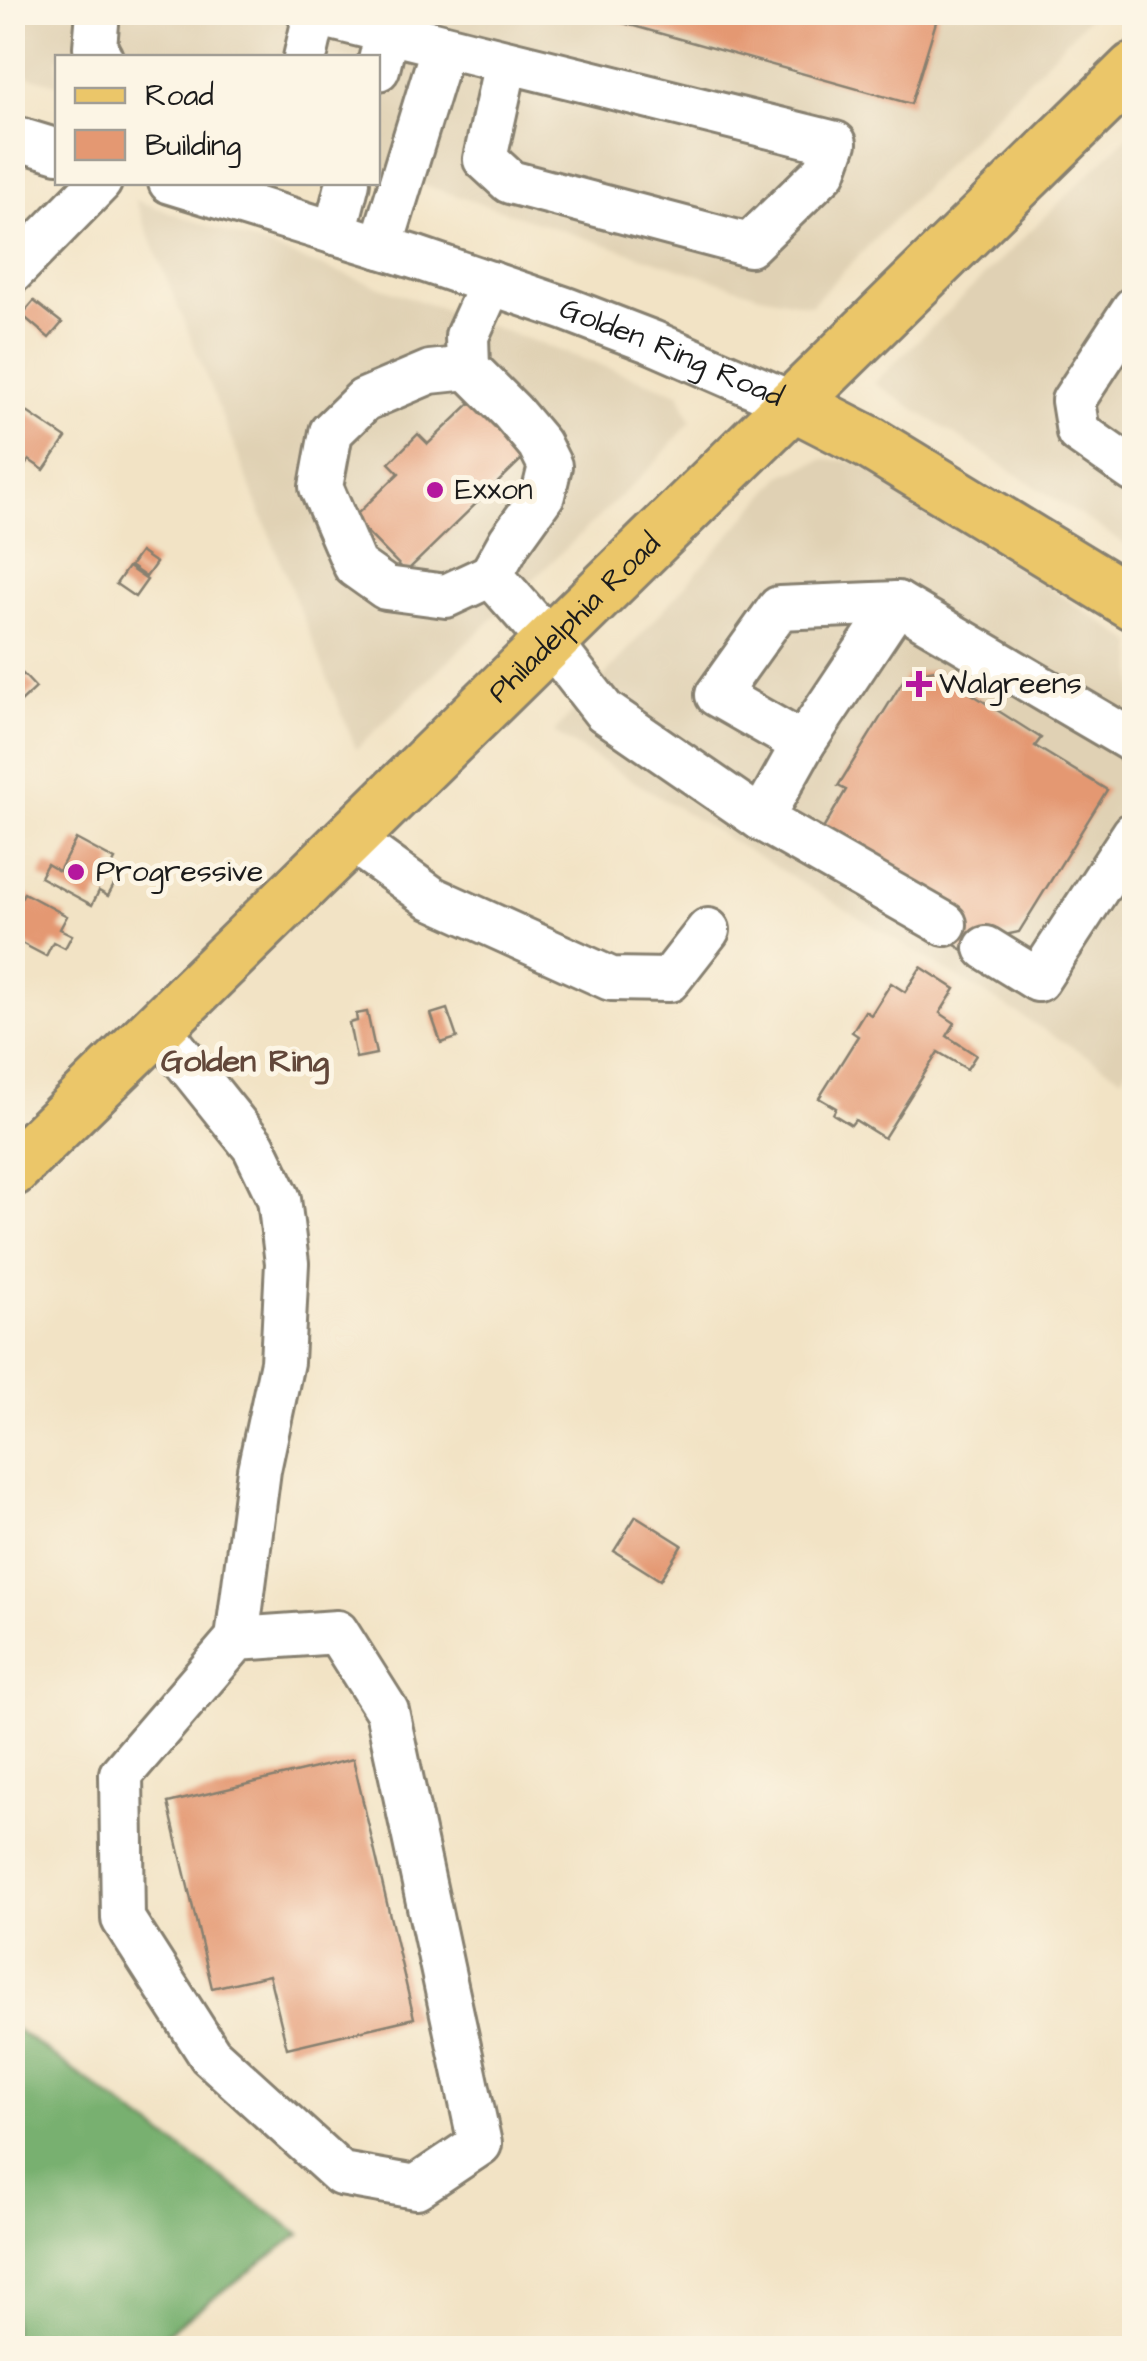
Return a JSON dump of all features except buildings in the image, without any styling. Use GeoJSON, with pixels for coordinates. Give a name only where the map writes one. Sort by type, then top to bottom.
{"type":"FeatureCollection","features":[{"type":"Feature","properties":{"kind":"main road","name":"Philadelphia Road"},"geometry":{"type":"LineString","coordinates":[[12,1170],[1134,69]]}},
{"type":"Feature","properties":{"kind":"main road","name":"Golden Ring Road"},"geometry":{"type":"LineString","coordinates":[[794,404],[870,442],[1134,604]]}},
{"type":"Feature","properties":{"kind":"street"},"geometry":{"type":"LineString","coordinates":[[98,12],[95,46],[100,55]]}},
{"type":"Feature","properties":{"kind":"street"},"geometry":{"type":"LineString","coordinates":[[305,55],[312,13],[382,50],[444,46],[835,143],[825,171],[749,245],[510,182],[485,159],[506,62]]}},
{"type":"Feature","properties":{"kind":"street"},"geometry":{"type":"LineString","coordinates":[[381,246],[444,46]]}},
{"type":"Feature","properties":{"kind":"street"},"geometry":{"type":"LineString","coordinates":[[12,137],[55,150]]}},
{"type":"Feature","properties":{"kind":"street"},"geometry":{"type":"LineString","coordinates":[[12,272],[97,185]]}},
{"type":"Feature","properties":{"kind":"street","name":"Golden Ring Road"},"geometry":{"type":"LineString","coordinates":[[180,185],[491,283],[652,342],[794,404]]}},
{"type":"Feature","properties":{"kind":"street"},"geometry":{"type":"LineString","coordinates":[[334,233],[347,185]]}},
{"type":"Feature","properties":{"kind":"street"},"geometry":{"type":"LineString","coordinates":[[468,368],[430,372],[364,400],[331,432],[321,487],[355,566],[386,588],[446,596],[491,576],[510,541],[544,495],[550,466],[540,444],[468,368],[467,336],[491,283]]}},
{"type":"Feature","properties":{"kind":"street"},"geometry":{"type":"LineString","coordinates":[[1134,308],[1073,401],[1078,432],[1134,471]]}},
{"type":"Feature","properties":{"kind":"street"},"geometry":{"type":"LineString","coordinates":[[491,576],[604,711],[761,819],[945,924]]}},
{"type":"Feature","properties":{"kind":"street"},"geometry":{"type":"LineString","coordinates":[[761,819],[804,744],[897,602]]}},
{"type":"Feature","properties":{"kind":"street"},"geometry":{"type":"LineString","coordinates":[[804,744],[717,695],[778,608],[897,602],[1134,742]]}},
{"type":"Feature","properties":{"kind":"street"},"geometry":{"type":"LineString","coordinates":[[986,948],[1038,980],[1134,833]]}},
{"type":"Feature","properties":{"kind":"street"},"geometry":{"type":"LineString","coordinates":[[350,838],[432,898],[611,979],[669,980],[708,930]]}},
{"type":"Feature","properties":{"kind":"street"},"geometry":{"type":"LineString","coordinates":[[157,1026],[254,1147],[278,1199],[288,1263],[282,1362],[259,1470],[237,1639],[121,1774],[123,1919],[210,2056],[341,2174],[416,2187],[480,2144],[388,1711],[337,1632],[237,1639]]}},
{"type":"Feature","properties":{"kind":"shaded area"},"geometry":{"type":"Polygon","coordinates":[[[13,13],[1093,13],[811,305],[760,295],[380,171],[380,55],[55,55],[55,83],[13,72],[13,13]]]}},
{"type":"Feature","properties":{"kind":"shaded area"},"geometry":{"type":"Polygon","coordinates":[[[1134,130],[1134,550],[874,383],[1134,130]]]}},
{"type":"Feature","properties":{"kind":"shaded area"},"geometry":{"type":"Polygon","coordinates":[[[135,200],[679,393],[691,421],[653,465],[356,749],[135,200]]]}},
{"type":"Feature","properties":{"kind":"shaded area"},"geometry":{"type":"Polygon","coordinates":[[[824,459],[857,462],[1134,643],[1134,1058],[1122,1077],[554,733],[783,475],[824,459]]]}},
{"type":"Feature","properties":{"kind":"green space"},"geometry":{"type":"Polygon","coordinates":[[[12,2027],[300,2234],[146,2348],[13,2348],[12,2027]]]}},
{"type":"Feature","properties":{"kind":"place","name":"Exxon"},"geometry":{"type":"Point","coordinates":[435,490]}},
{"type":"Feature","properties":{"kind":"place","name":"Walgreens"},"geometry":{"type":"Point","coordinates":[919,684]}},
{"type":"Feature","properties":{"kind":"place","name":"Progressive"},"geometry":{"type":"Point","coordinates":[76,872]}},
{"type":"Feature","properties":{"kind":"district","name":"Golden Ring"},"geometry":{"type":"Point","coordinates":[245,1061]}}]}
